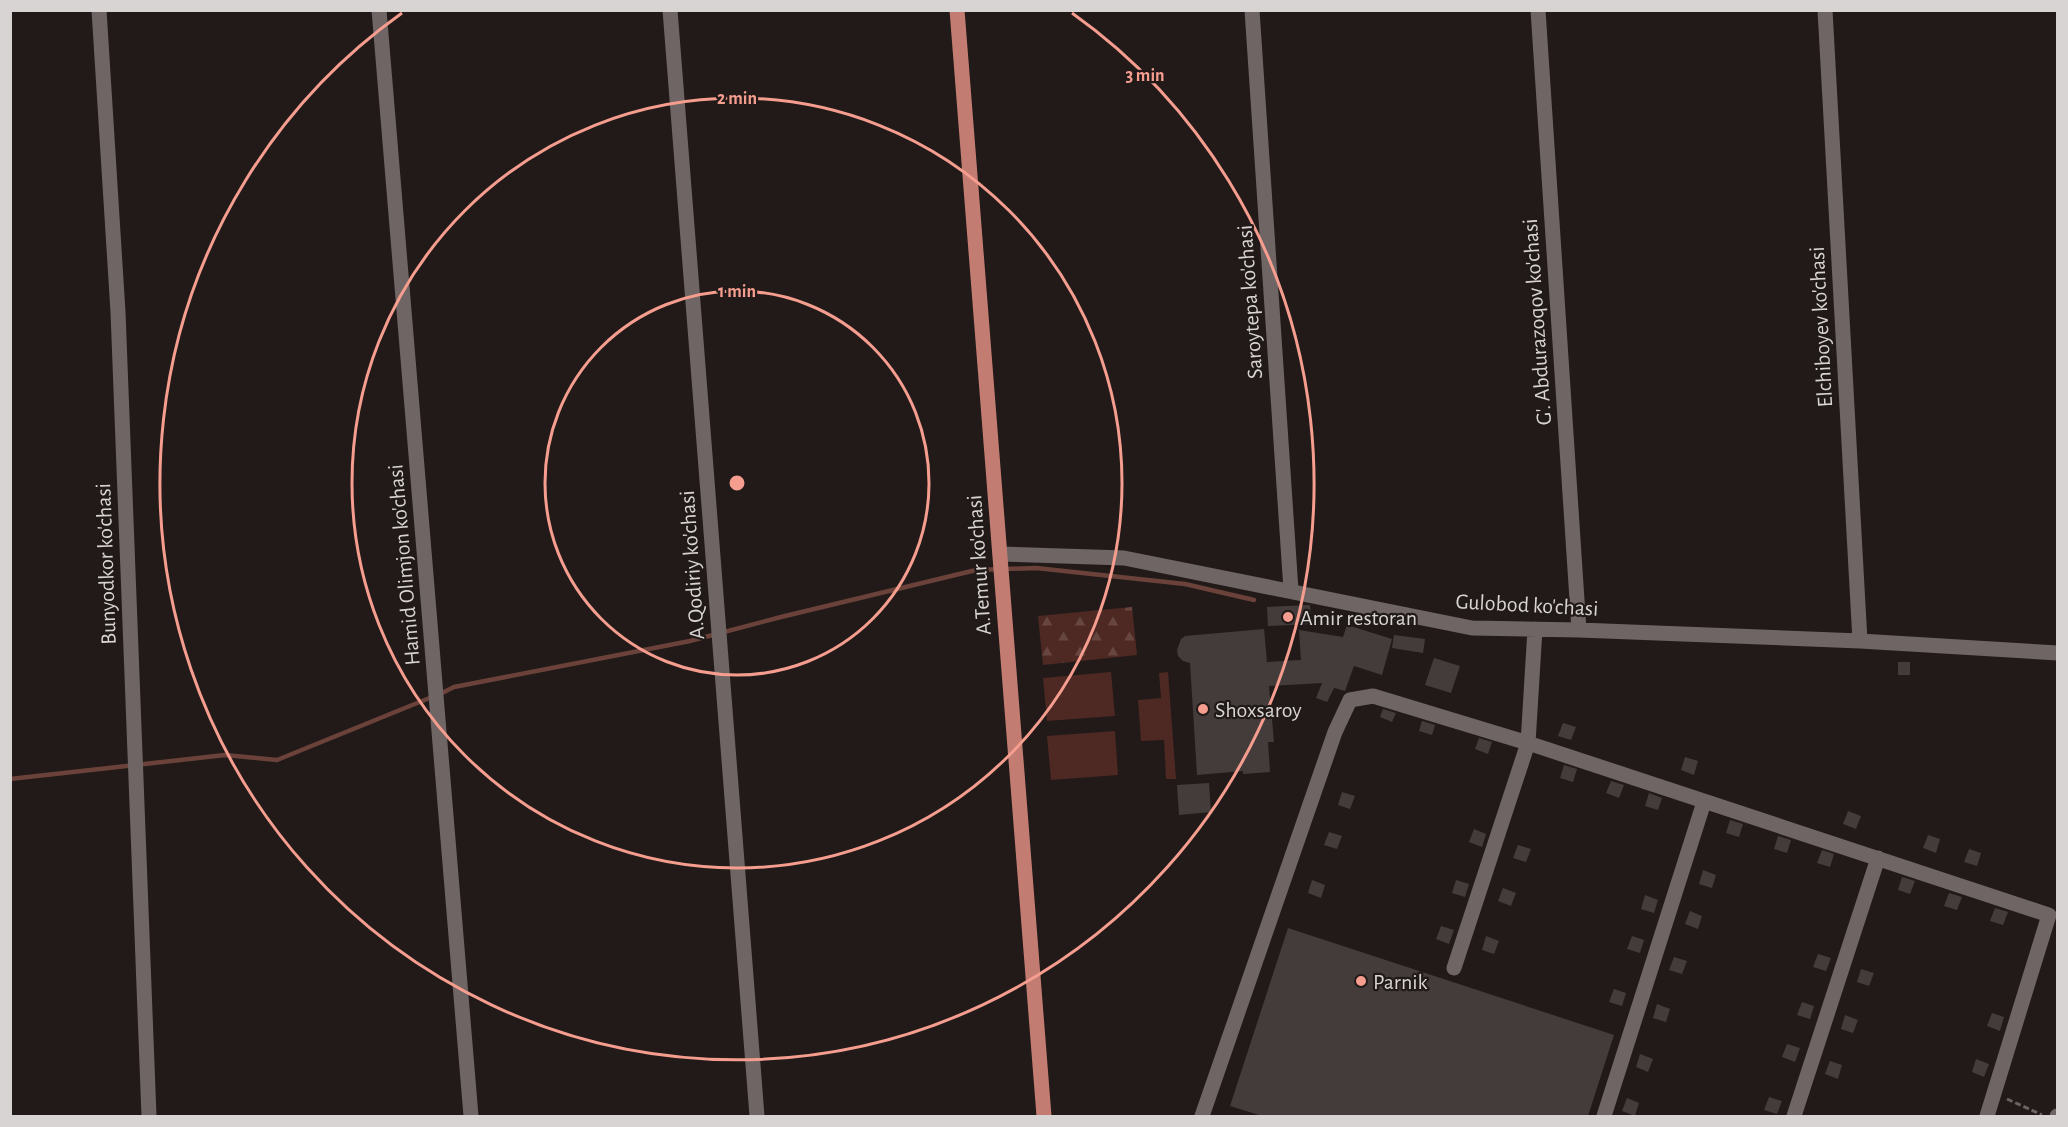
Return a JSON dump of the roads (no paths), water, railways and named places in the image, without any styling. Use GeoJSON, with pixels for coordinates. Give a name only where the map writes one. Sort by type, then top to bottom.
{"type":"FeatureCollection","features":[{"type":"Feature","properties":{"kind":"main road","name":"A.Temur ko'chasi"},"geometry":{"type":"LineString","coordinates":[[957,10],[1044,1116]]}},
{"type":"Feature","properties":{"kind":"street","name":"Bunyodkor ko'chasi"},"geometry":{"type":"LineString","coordinates":[[99,10],[118,312],[149,1116]]}},
{"type":"Feature","properties":{"kind":"street","name":"Hamid Olimjon ko'chasi"},"geometry":{"type":"LineString","coordinates":[[379,10],[471,1116]]}},
{"type":"Feature","properties":{"kind":"street","name":"A.Qodiriy ko'chasi"},"geometry":{"type":"LineString","coordinates":[[670,10],[757,1116]]}},
{"type":"Feature","properties":{"kind":"street","name":"Saroytepa ko'chasi"},"geometry":{"type":"LineString","coordinates":[[1251,10],[1291,590]]}},
{"type":"Feature","properties":{"kind":"street","name":"G'. Abdurazoqov ko'chasi"},"geometry":{"type":"LineString","coordinates":[[1538,10],[1579,630]]}},
{"type":"Feature","properties":{"kind":"street","name":"Elchiboyev ko'chasi"},"geometry":{"type":"LineString","coordinates":[[1825,10],[1860,641]]}},
{"type":"Feature","properties":{"kind":"street","name":"Gulobod ko'chasi"},"geometry":{"type":"LineString","coordinates":[[1000,554],[1124,558],[1472,628],[1860,641],[2058,653]]}},
{"type":"Feature","properties":{"kind":"street"},"geometry":{"type":"LineString","coordinates":[[1454,968],[1528,743],[1535,629]]}},
{"type":"Feature","properties":{"kind":"street"},"geometry":{"type":"LineString","coordinates":[[1202,1116],[1335,732],[1350,700],[1373,696],[1528,743],[2049,915],[1987,1116]]}},
{"type":"Feature","properties":{"kind":"street"},"geometry":{"type":"LineString","coordinates":[[1604,1116],[1704,802]]}},
{"type":"Feature","properties":{"kind":"street"},"geometry":{"type":"LineString","coordinates":[[1794,1116],[1878,858]]}},
{"type":"Feature","properties":{"kind":"waterway"},"geometry":{"type":"LineString","coordinates":[[440,694],[454,687],[690,641],[976,570],[1036,568],[1185,584],[1254,600]]}},
{"type":"Feature","properties":{"kind":"waterway"},"geometry":{"type":"LineString","coordinates":[[10,779],[225,755],[277,760],[432,697]]}},
{"type":"Feature","properties":{"kind":"place","name":"Amir restoran"},"geometry":{"type":"Point","coordinates":[1288,617]}},
{"type":"Feature","properties":{"kind":"place","name":"Shoxsaroy"},"geometry":{"type":"Point","coordinates":[1203,709]}},
{"type":"Feature","properties":{"kind":"place","name":"Parnik"},"geometry":{"type":"Point","coordinates":[1361,981]}}]}
